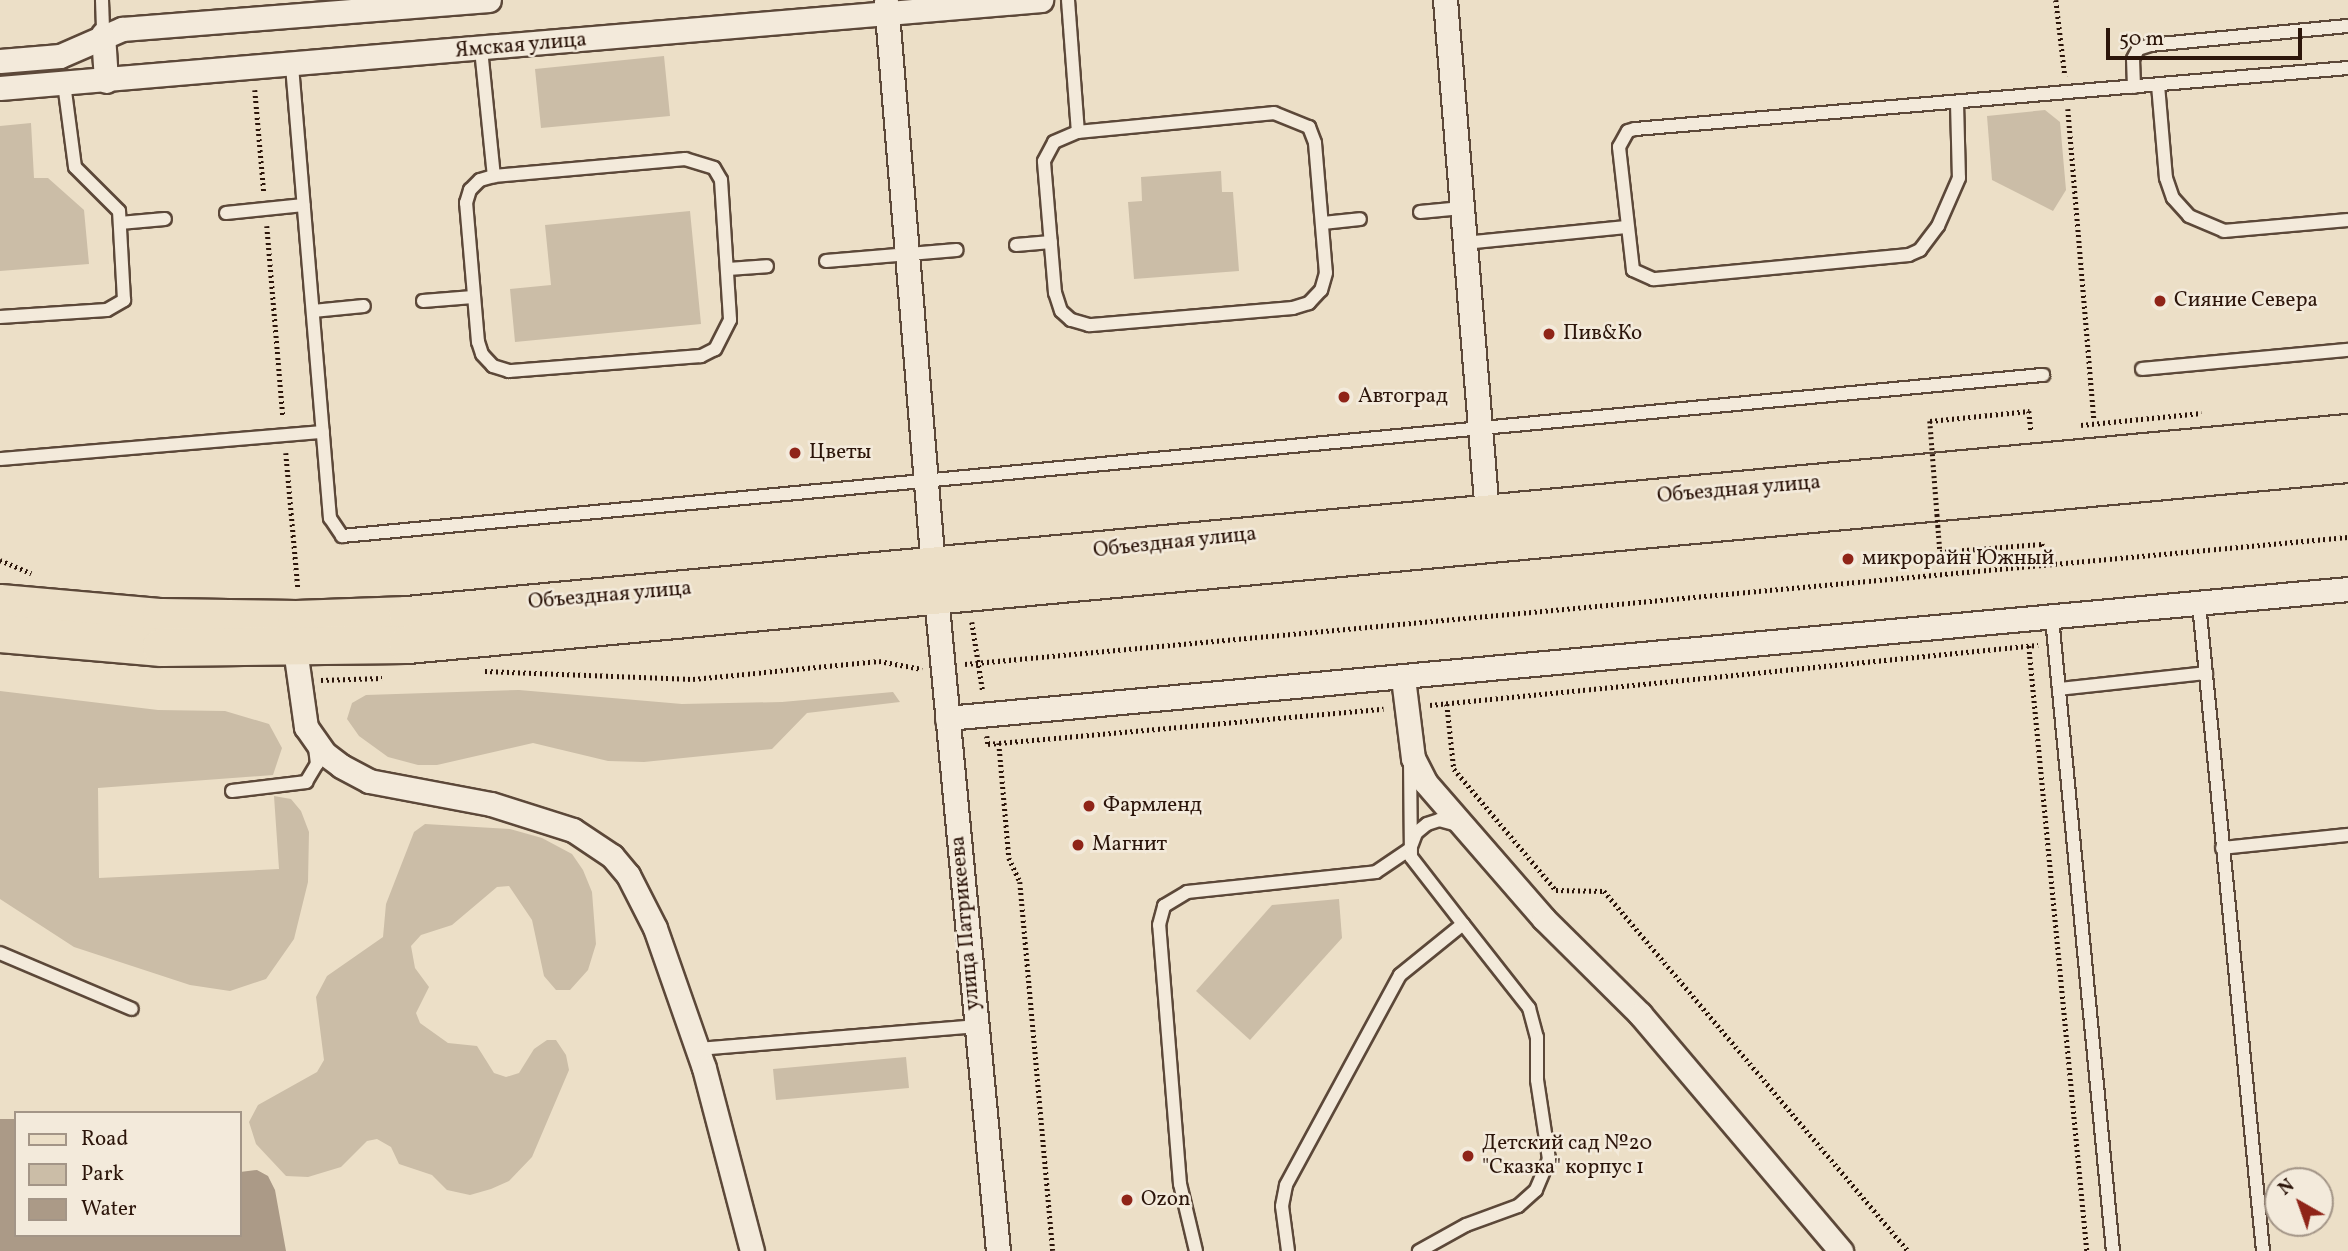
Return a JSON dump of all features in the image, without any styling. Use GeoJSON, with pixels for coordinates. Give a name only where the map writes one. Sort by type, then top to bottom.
{"type":"FeatureCollection","features":[{"type":"Feature","properties":{"kind":"main road","name":"Объездная улица"},"geometry":{"type":"LineString","coordinates":[[0,603],[161,617],[296,619],[407,644],[935,581],[1488,527],[2348,433]]}},
{"type":"Feature","properties":{"kind":"main road","name":"Объездная улица"},"geometry":{"type":"LineString","coordinates":[[1488,527],[2348,463]]}},
{"type":"Feature","properties":{"kind":"main road","name":"Объездная улица"},"geometry":{"type":"LineString","coordinates":[[0,633],[161,647],[296,619]]}},
{"type":"Feature","properties":{"kind":"street"},"geometry":{"type":"LineString","coordinates":[[0,61],[60,56],[103,34],[122,29],[489,0]]}},
{"type":"Feature","properties":{"kind":"street","name":"Ямская улица"},"geometry":{"type":"LineString","coordinates":[[0,88],[481,50],[886,7],[1041,0]]}},
{"type":"Feature","properties":{"kind":"street"},"geometry":{"type":"LineString","coordinates":[[1446,0],[1488,527]]}},
{"type":"Feature","properties":{"kind":"street","name":"улица Патрикеева"},"geometry":{"type":"LineString","coordinates":[[886,7],[942,667],[998,1251]]}},
{"type":"Feature","properties":{"kind":"street"},"geometry":{"type":"LineString","coordinates":[[103,34],[106,81]]}},
{"type":"Feature","properties":{"kind":"street"},"geometry":{"type":"LineString","coordinates":[[947,718],[2348,589]]}},
{"type":"Feature","properties":{"kind":"street"},"geometry":{"type":"LineString","coordinates":[[296,619],[301,710],[311,737],[341,766],[369,781],[538,817],[573,830],[612,856],[642,897],[698,1049],[752,1251]]}},
{"type":"Feature","properties":{"kind":"street"},"geometry":{"type":"LineString","coordinates":[[1404,678],[1410,744],[1418,771],[1544,919],[1640,1014],[1841,1251]]}},
{"type":"Feature","properties":{"kind":"lane"},"geometry":{"type":"LineString","coordinates":[[102,0],[103,34]]}},
{"type":"Feature","properties":{"kind":"lane"},"geometry":{"type":"LineString","coordinates":[[1068,0],[1078,132]]}},
{"type":"Feature","properties":{"kind":"lane"},"geometry":{"type":"LineString","coordinates":[[2134,87],[2133,59],[2138,49],[2150,45],[2348,26]]}},
{"type":"Feature","properties":{"kind":"lane"},"geometry":{"type":"LineString","coordinates":[[481,50],[494,176]]}},
{"type":"Feature","properties":{"kind":"lane"},"geometry":{"type":"LineString","coordinates":[[292,66],[330,518],[342,536],[354,538],[2043,375]]}},
{"type":"Feature","properties":{"kind":"lane"},"geometry":{"type":"LineString","coordinates":[[1957,103],[1959,178],[1930,240],[1909,255],[1653,279],[1633,270],[1619,147],[1628,131],[2348,68]]}},
{"type":"Feature","properties":{"kind":"lane"},"geometry":{"type":"LineString","coordinates":[[0,317],[118,306],[126,289],[120,223],[114,202],[75,167],[64,84]]}},
{"type":"Feature","properties":{"kind":"lane"},"geometry":{"type":"LineString","coordinates":[[2158,85],[2166,178],[2173,198],[2189,216],[2224,231],[2348,220]]}},
{"type":"Feature","properties":{"kind":"lane"},"geometry":{"type":"LineString","coordinates":[[1274,113],[1295,117],[1309,127],[1315,143],[1326,273],[1321,290],[1309,303],[1293,308],[1089,325],[1072,320],[1061,311],[1055,293],[1046,151],[1064,135],[1078,132],[1274,113]]}},
{"type":"Feature","properties":{"kind":"lane"},"geometry":{"type":"LineString","coordinates":[[702,161],[714,168],[721,180],[728,269],[730,320],[726,335],[715,349],[701,356],[509,371],[493,366],[482,354],[473,297],[466,203],[480,180],[494,176],[702,161]]}},
{"type":"Feature","properties":{"kind":"lane"},"geometry":{"type":"LineString","coordinates":[[226,213],[304,205]]}},
{"type":"Feature","properties":{"kind":"lane"},"geometry":{"type":"LineString","coordinates":[[1420,212],[1462,208]]}},
{"type":"Feature","properties":{"kind":"lane"},"geometry":{"type":"LineString","coordinates":[[120,223],[165,219]]}},
{"type":"Feature","properties":{"kind":"lane"},"geometry":{"type":"LineString","coordinates":[[1323,223],[1360,219]]}},
{"type":"Feature","properties":{"kind":"lane"},"geometry":{"type":"LineString","coordinates":[[1464,243],[1626,227]]}},
{"type":"Feature","properties":{"kind":"lane"},"geometry":{"type":"LineString","coordinates":[[1016,245],[1051,242]]}},
{"type":"Feature","properties":{"kind":"lane"},"geometry":{"type":"LineString","coordinates":[[827,261],[957,250]]}},
{"type":"Feature","properties":{"kind":"lane"},"geometry":{"type":"LineString","coordinates":[[728,269],[767,265]]}},
{"type":"Feature","properties":{"kind":"lane"},"geometry":{"type":"LineString","coordinates":[[423,301],[473,297]]}},
{"type":"Feature","properties":{"kind":"lane"},"geometry":{"type":"LineString","coordinates":[[313,311],[364,306]]}},
{"type":"Feature","properties":{"kind":"lane"},"geometry":{"type":"LineString","coordinates":[[2142,369],[2348,350]]}},
{"type":"Feature","properties":{"kind":"lane"},"geometry":{"type":"LineString","coordinates":[[0,459],[323,432]]}},
{"type":"Feature","properties":{"kind":"lane"},"geometry":{"type":"LineString","coordinates":[[2199,604],[2263,1251]]}},
{"type":"Feature","properties":{"kind":"lane"},"geometry":{"type":"LineString","coordinates":[[2052,618],[2113,1251]]}},
{"type":"Feature","properties":{"kind":"lane"},"geometry":{"type":"LineString","coordinates":[[2059,690],[2206,673]]}},
{"type":"Feature","properties":{"kind":"lane"},"geometry":{"type":"LineString","coordinates":[[232,791],[306,782],[317,764],[311,737]]}},
{"type":"Feature","properties":{"kind":"lane"},"geometry":{"type":"LineString","coordinates":[[1410,744],[1410,849],[1415,864],[1529,1008],[1537,1037],[1537,1080],[1549,1159],[1536,1191],[1518,1206],[1466,1225],[1419,1251]]}},
{"type":"Feature","properties":{"kind":"lane"},"geometry":{"type":"LineString","coordinates":[[1196,1251],[1180,1184],[1159,925],[1164,906],[1187,892],[1376,872],[1410,849],[1416,833],[1433,821],[1450,821],[1468,830]]}},
{"type":"Feature","properties":{"kind":"lane"},"geometry":{"type":"LineString","coordinates":[[2222,848],[2348,835]]}},
{"type":"Feature","properties":{"kind":"lane"},"geometry":{"type":"LineString","coordinates":[[1288,1251],[1282,1206],[1286,1185],[1400,975],[1463,925]]}},
{"type":"Feature","properties":{"kind":"lane"},"geometry":{"type":"LineString","coordinates":[[0,953],[132,1009]]}},
{"type":"Feature","properties":{"kind":"lane"},"geometry":{"type":"LineString","coordinates":[[698,1049],[975,1026]]}},
{"type":"Feature","properties":{"kind":"path"},"geometry":{"type":"LineString","coordinates":[[2056,0],[2067,94],[2094,421]]}},
{"type":"Feature","properties":{"kind":"path"},"geometry":{"type":"LineString","coordinates":[[250,70],[285,435],[296,619]]}},
{"type":"Feature","properties":{"kind":"path"},"geometry":{"type":"LineString","coordinates":[[2031,431],[2029,411],[1930,421],[1940,552],[2042,544],[2051,563]]}},
{"type":"Feature","properties":{"kind":"path"},"geometry":{"type":"LineString","coordinates":[[480,671],[694,679],[879,661],[910,669],[942,667],[2348,537]]}},
{"type":"Feature","properties":{"kind":"path"},"geometry":{"type":"LineString","coordinates":[[2029,646],[2087,1251]]}},
{"type":"Feature","properties":{"kind":"path"},"geometry":{"type":"LineString","coordinates":[[350,680],[389,678]]}},
{"type":"Feature","properties":{"kind":"path"},"geometry":{"type":"LineString","coordinates":[[1447,704],[1454,769],[1556,890],[1604,891],[1909,1251]]}},
{"type":"Feature","properties":{"kind":"path"},"geometry":{"type":"LineString","coordinates":[[999,743],[1009,859],[1020,882],[1053,1251]]}},
{"type":"Feature","properties":{"kind":"green space"},"geometry":{"type":"Polygon","coordinates":[[[664,56],[670,116],[541,128],[535,69],[664,56]]]}},
{"type":"Feature","properties":{"kind":"green space"},"geometry":{"type":"Polygon","coordinates":[[[2045,110],[2060,122],[2066,190],[2053,211],[1992,180],[1987,116],[2045,110]]]}},
{"type":"Feature","properties":{"kind":"green space"},"geometry":{"type":"Polygon","coordinates":[[[31,123],[34,178],[48,178],[84,210],[89,264],[0,271],[0,126],[31,123]]]}},
{"type":"Feature","properties":{"kind":"green space"},"geometry":{"type":"Polygon","coordinates":[[[1221,171],[1222,192],[1233,192],[1239,271],[1134,279],[1128,202],[1142,201],[1141,177],[1221,171]]]}},
{"type":"Feature","properties":{"kind":"green space"},"geometry":{"type":"Polygon","coordinates":[[[690,211],[701,324],[515,342],[510,289],[551,285],[545,225],[690,211]]]}},
{"type":"Feature","properties":{"kind":"green space"},"geometry":{"type":"Polygon","coordinates":[[[519,690],[682,704],[782,702],[893,692],[900,702],[807,713],[772,749],[644,762],[608,761],[533,743],[437,765],[418,765],[388,757],[359,736],[347,719],[352,703],[366,695],[519,690]]]}},
{"type":"Feature","properties":{"kind":"green space"},"geometry":{"type":"Polygon","coordinates":[[[0,691],[158,710],[225,711],[269,724],[282,748],[273,775],[98,788],[99,878],[279,869],[274,796],[291,799],[301,811],[309,832],[308,882],[294,939],[266,979],[230,991],[190,985],[74,947],[0,899],[0,691]]]}},
{"type":"Feature","properties":{"kind":"green space"},"geometry":{"type":"Polygon","coordinates":[[[425,824],[510,829],[542,838],[572,854],[583,870],[592,892],[596,944],[588,970],[570,990],[556,990],[544,976],[532,920],[509,886],[497,887],[452,925],[421,935],[411,946],[415,968],[429,987],[416,1013],[420,1023],[448,1043],[477,1046],[494,1073],[506,1077],[519,1073],[534,1049],[547,1040],[556,1040],[566,1055],[569,1070],[532,1157],[509,1181],[491,1189],[470,1195],[447,1190],[432,1175],[399,1164],[391,1147],[377,1139],[367,1141],[341,1167],[308,1177],[286,1176],[256,1144],[249,1122],[258,1105],[317,1072],[324,1060],[316,997],[327,976],[383,937],[386,904],[414,832],[425,824]]]}},
{"type":"Feature","properties":{"kind":"green space"},"geometry":{"type":"Polygon","coordinates":[[[1339,899],[1342,938],[1250,1040],[1196,991],[1272,905],[1339,899]]]}},
{"type":"Feature","properties":{"kind":"green space"},"geometry":{"type":"Polygon","coordinates":[[[906,1057],[909,1088],[776,1100],[773,1069],[906,1057]]]}},
{"type":"Feature","properties":{"kind":"water"},"geometry":{"type":"Polygon","coordinates":[[[0,1119],[14,1119],[14,1237],[242,1237],[242,1172],[257,1170],[268,1176],[275,1190],[286,1251],[0,1251],[0,1119]]]}},
{"type":"Feature","properties":{"kind":"place","name":"Сияние Севера"},"geometry":{"type":"Point","coordinates":[2160,301]}},
{"type":"Feature","properties":{"kind":"place","name":"Пив&Ко"},"geometry":{"type":"Point","coordinates":[1549,334]}},
{"type":"Feature","properties":{"kind":"place","name":"Автоград"},"geometry":{"type":"Point","coordinates":[1344,397]}},
{"type":"Feature","properties":{"kind":"place","name":"Цветы"},"geometry":{"type":"Point","coordinates":[795,453]}},
{"type":"Feature","properties":{"kind":"place","name":"микрорайн Южный"},"geometry":{"type":"Point","coordinates":[1848,559]}},
{"type":"Feature","properties":{"kind":"place","name":"Фармленд"},"geometry":{"type":"Point","coordinates":[1089,806]}},
{"type":"Feature","properties":{"kind":"place","name":"Магнит"},"geometry":{"type":"Point","coordinates":[1078,845]}},
{"type":"Feature","properties":{"kind":"place","name":"Детский сад №20 \"Сказка\" корпус 1"},"geometry":{"type":"Point","coordinates":[1468,1156]}},
{"type":"Feature","properties":{"kind":"place","name":"Ozon"},"geometry":{"type":"Point","coordinates":[1127,1200]}}]}
